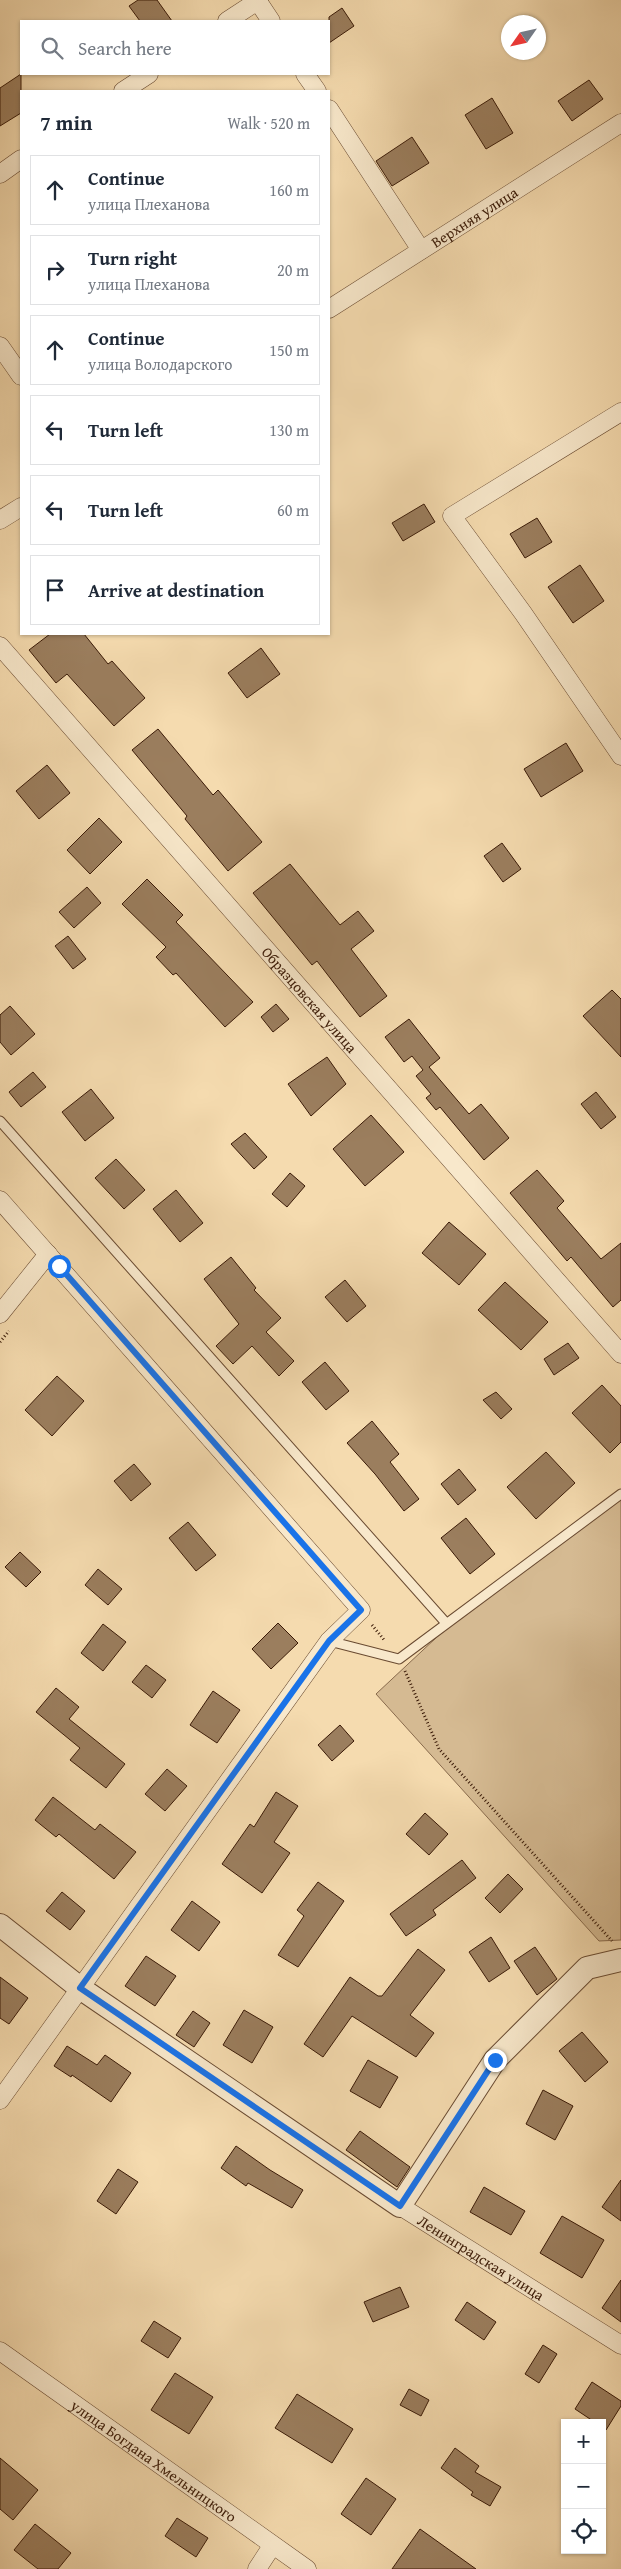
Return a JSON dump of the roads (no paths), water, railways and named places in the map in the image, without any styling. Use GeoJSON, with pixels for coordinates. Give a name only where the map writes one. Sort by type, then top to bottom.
{"type":"FeatureCollection","features":[{"type":"Feature","properties":{"kind":"street"},"geometry":{"type":"LineString","coordinates":[[228,20],[258,0],[270,20]]}},
{"type":"Feature","properties":{"kind":"street"},"geometry":{"type":"LineString","coordinates":[[125,90],[147,75]]}},
{"type":"Feature","properties":{"kind":"street"},"geometry":{"type":"LineString","coordinates":[[307,75],[316,90]]}},
{"type":"Feature","properties":{"kind":"street"},"geometry":{"type":"LineString","coordinates":[[330,111],[420,250]]}},
{"type":"Feature","properties":{"kind":"street","name":"Верхняя улица"},"geometry":{"type":"LineString","coordinates":[[330,308],[621,123]]}},
{"type":"Feature","properties":{"kind":"street"},"geometry":{"type":"LineString","coordinates":[[0,174],[20,160]]}},
{"type":"Feature","properties":{"kind":"street"},"geometry":{"type":"LineString","coordinates":[[0,346],[20,375]]}},
{"type":"Feature","properties":{"kind":"street"},"geometry":{"type":"LineString","coordinates":[[621,412],[452,516],[523,613],[621,756]]}},
{"type":"Feature","properties":{"kind":"street"},"geometry":{"type":"LineString","coordinates":[[0,520],[20,508]]}},
{"type":"Feature","properties":{"kind":"street","name":"Образцовская улица"},"geometry":{"type":"LineString","coordinates":[[0,646],[621,1354]]}},
{"type":"Feature","properties":{"kind":"street"},"geometry":{"type":"LineString","coordinates":[[0,1200],[361,1610],[329,1641],[0,2100]]}},
{"type":"Feature","properties":{"kind":"street"},"geometry":{"type":"LineString","coordinates":[[0,1314],[48,1254]]}},
{"type":"Feature","properties":{"kind":"street","name":"Ленинградская улица"},"geometry":{"type":"LineString","coordinates":[[0,1925],[80,1988],[400,2206],[621,2345]]}},
{"type":"Feature","properties":{"kind":"street"},"geometry":{"type":"LineString","coordinates":[[400,2206],[495,2060],[587,1968],[618,1952]]}},
{"type":"Feature","properties":{"kind":"street","name":"улица Богдана Хмельницкого"},"geometry":{"type":"LineString","coordinates":[[0,2351],[272,2546],[307,2569]]}},
{"type":"Feature","properties":{"kind":"street"},"geometry":{"type":"LineString","coordinates":[[258,2569],[272,2546]]}},
{"type":"Feature","properties":{"kind":"lane"},"geometry":{"type":"LineString","coordinates":[[0,1121],[446,1623]]}},
{"type":"Feature","properties":{"kind":"lane"},"geometry":{"type":"LineString","coordinates":[[329,1641],[399,1659],[621,1494]]}}]}
